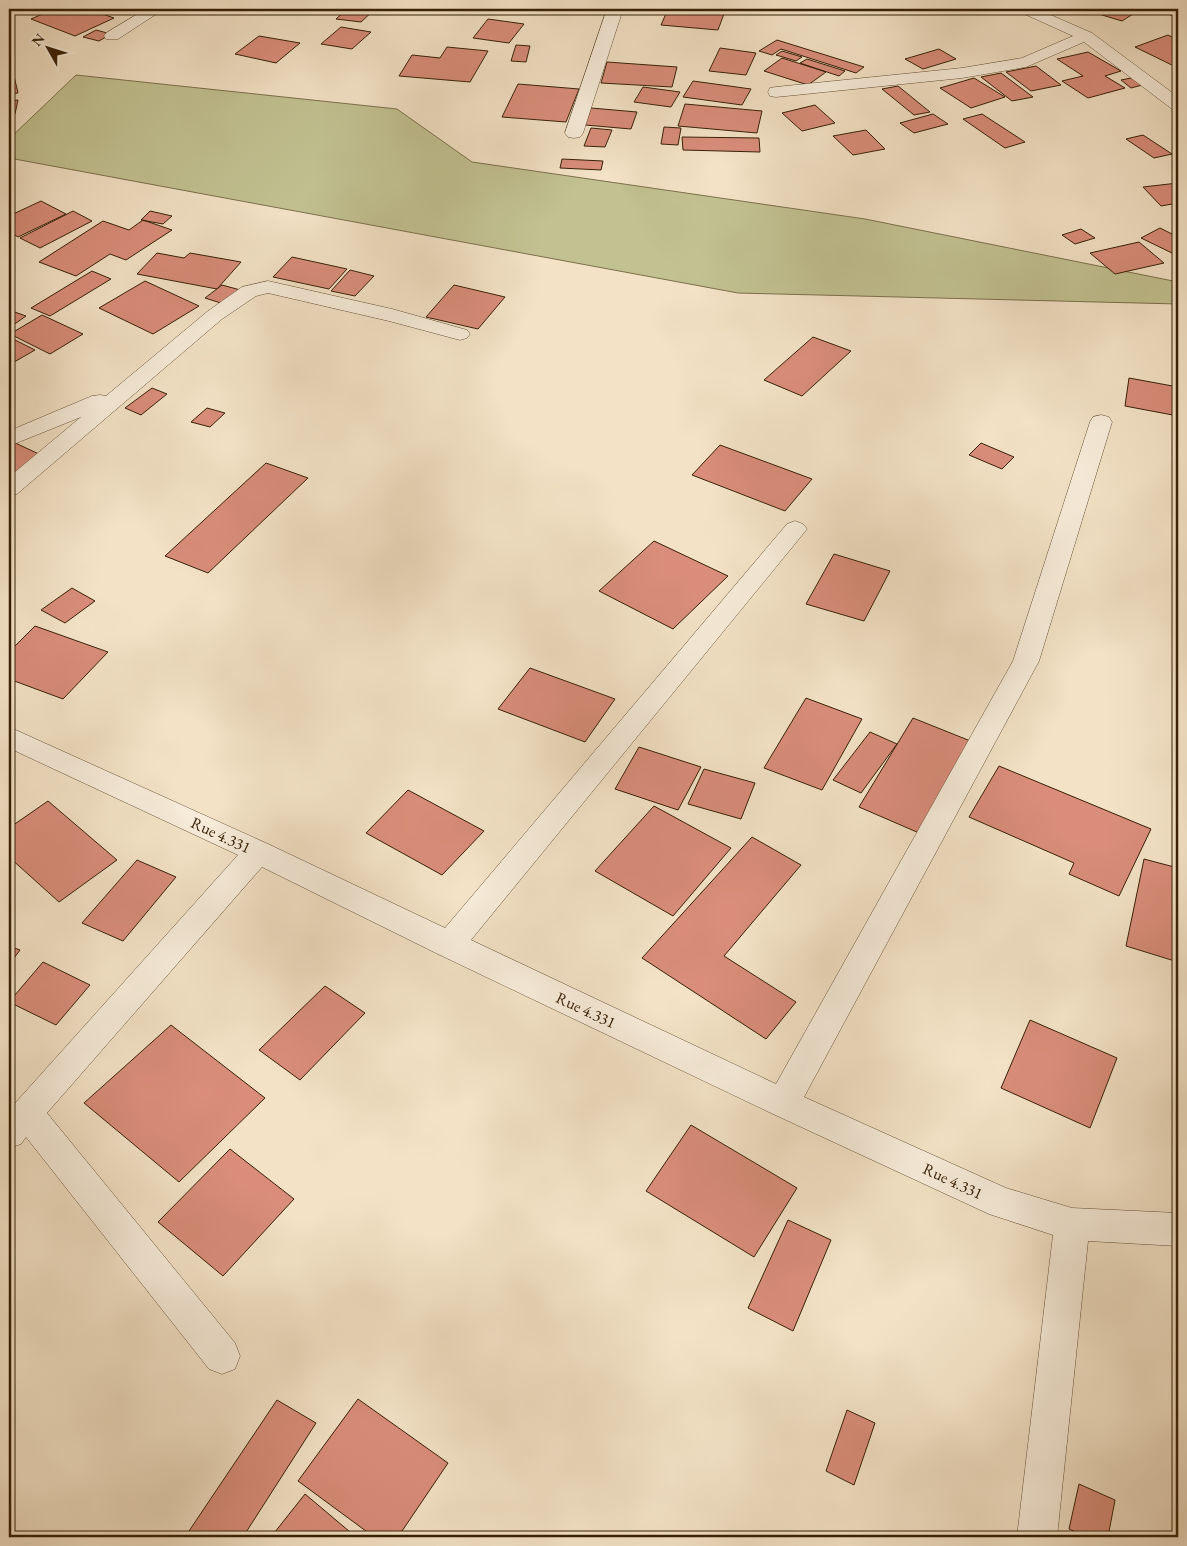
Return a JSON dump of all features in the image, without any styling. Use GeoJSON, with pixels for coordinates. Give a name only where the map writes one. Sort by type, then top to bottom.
{"type":"FeatureCollection","features":[{"type":"Feature","properties":{"kind":"street"},"geometry":{"type":"LineString","coordinates":[[112,36],[156,9]]}},
{"type":"Feature","properties":{"kind":"street"},"geometry":{"type":"LineString","coordinates":[[574,133],[615,9]]}},
{"type":"Feature","properties":{"kind":"street"},"geometry":{"type":"LineString","coordinates":[[1025,9],[1086,36],[1178,105]]}},
{"type":"Feature","properties":{"kind":"street"},"geometry":{"type":"LineString","coordinates":[[776,92],[962,73],[1026,62],[1086,36]]}},
{"type":"Feature","properties":{"kind":"street"},"geometry":{"type":"LineString","coordinates":[[9,489],[124,391],[248,291],[268,287],[310,295],[351,307],[392,314],[460,334]]}},
{"type":"Feature","properties":{"kind":"street"},"geometry":{"type":"LineString","coordinates":[[9,439],[124,391]]}},
{"type":"Feature","properties":{"kind":"street"},"geometry":{"type":"LineString","coordinates":[[783,1103],[1026,661],[1101,422]]}},
{"type":"Feature","properties":{"kind":"street"},"geometry":{"type":"LineString","coordinates":[[449,945],[795,529]]}},
{"type":"Feature","properties":{"kind":"street","name":"Rue 4.331"},"geometry":{"type":"LineString","coordinates":[[9,737],[258,852],[449,945],[783,1103],[1001,1203],[1072,1224],[1178,1229]]}},
{"type":"Feature","properties":{"kind":"street"},"geometry":{"type":"LineString","coordinates":[[222,1356],[18,1123],[258,852]]}},
{"type":"Feature","properties":{"kind":"street"},"geometry":{"type":"LineString","coordinates":[[1037,1537],[1072,1224]]}},
{"type":"Feature","properties":{"kind":"shaded area"},"geometry":{"type":"Polygon","coordinates":[[[76,75],[397,109],[472,162],[865,219],[1178,282],[1178,304],[738,293],[9,158],[9,139],[76,75]]]}},
{"type":"Feature","properties":{"kind":"building"},"geometry":{"type":"Polygon","coordinates":[[[54,9],[88,9],[114,18],[75,36],[31,19],[54,9]]]}},
{"type":"Feature","properties":{"kind":"building"},"geometry":{"type":"Polygon","coordinates":[[[210,9],[251,9],[244,14],[210,9]]]}},
{"type":"Feature","properties":{"kind":"building"},"geometry":{"type":"Polygon","coordinates":[[[347,9],[375,9],[361,22],[336,19],[347,9]]]}},
{"type":"Feature","properties":{"kind":"building"},"geometry":{"type":"Polygon","coordinates":[[[668,9],[725,11],[718,30],[661,25],[668,9]]]}},
{"type":"Feature","properties":{"kind":"building"},"geometry":{"type":"Polygon","coordinates":[[[1082,9],[1141,9],[1122,21],[1082,9]]]}},
{"type":"Feature","properties":{"kind":"building"},"geometry":{"type":"Polygon","coordinates":[[[1169,9],[1178,10],[1178,17],[1164,13],[1169,9]]]}},
{"type":"Feature","properties":{"kind":"building"},"geometry":{"type":"Polygon","coordinates":[[[488,19],[524,24],[509,43],[473,38],[488,19]]]}},
{"type":"Feature","properties":{"kind":"building"},"geometry":{"type":"Polygon","coordinates":[[[341,27],[371,32],[352,49],[321,44],[341,27]]]}},
{"type":"Feature","properties":{"kind":"building"},"geometry":{"type":"Polygon","coordinates":[[[96,30],[111,34],[99,41],[83,37],[96,30]]]}},
{"type":"Feature","properties":{"kind":"building"},"geometry":{"type":"Polygon","coordinates":[[[1168,35],[1178,40],[1178,68],[1135,47],[1168,35]]]}},
{"type":"Feature","properties":{"kind":"building"},"geometry":{"type":"Polygon","coordinates":[[[259,36],[300,43],[276,63],[235,54],[259,36]]]}},
{"type":"Feature","properties":{"kind":"building"},"geometry":{"type":"Polygon","coordinates":[[[777,40],[864,67],[856,73],[781,49],[772,55],[759,51],[777,40]]]}},
{"type":"Feature","properties":{"kind":"building"},"geometry":{"type":"Polygon","coordinates":[[[516,45],[530,46],[526,62],[511,61],[516,45]]]}},
{"type":"Feature","properties":{"kind":"building"},"geometry":{"type":"Polygon","coordinates":[[[447,47],[488,51],[470,82],[399,76],[412,55],[440,58],[447,47]]]}},
{"type":"Feature","properties":{"kind":"building"},"geometry":{"type":"Polygon","coordinates":[[[720,48],[756,53],[746,75],[709,71],[720,48]]]}},
{"type":"Feature","properties":{"kind":"building"},"geometry":{"type":"Polygon","coordinates":[[[939,49],[956,59],[923,69],[905,59],[939,49]]]}},
{"type":"Feature","properties":{"kind":"building"},"geometry":{"type":"Polygon","coordinates":[[[782,51],[802,57],[796,61],[776,55],[782,51]]]}},
{"type":"Feature","properties":{"kind":"building"},"geometry":{"type":"Polygon","coordinates":[[[1088,52],[1121,71],[1105,76],[1125,88],[1088,98],[1062,81],[1083,76],[1057,59],[1088,52]]]}},
{"type":"Feature","properties":{"kind":"building"},"geometry":{"type":"Polygon","coordinates":[[[782,58],[826,72],[808,85],[764,71],[782,58]]]}},
{"type":"Feature","properties":{"kind":"building"},"geometry":{"type":"Polygon","coordinates":[[[807,59],[845,71],[839,76],[800,63],[807,59]]]}},
{"type":"Feature","properties":{"kind":"building"},"geometry":{"type":"Polygon","coordinates":[[[607,62],[677,67],[672,87],[601,83],[607,62]]]}},
{"type":"Feature","properties":{"kind":"building"},"geometry":{"type":"Polygon","coordinates":[[[1036,66],[1061,85],[1031,91],[1006,72],[1036,66]]]}},
{"type":"Feature","properties":{"kind":"building"},"geometry":{"type":"Polygon","coordinates":[[[1001,73],[1033,97],[1012,101],[981,77],[1001,73]]]}},
{"type":"Feature","properties":{"kind":"building"},"geometry":{"type":"Polygon","coordinates":[[[14,76],[18,93],[9,94],[9,77],[14,76]]]}},
{"type":"Feature","properties":{"kind":"building"},"geometry":{"type":"Polygon","coordinates":[[[1136,77],[1146,84],[1131,88],[1121,80],[1136,77]]]}},
{"type":"Feature","properties":{"kind":"building"},"geometry":{"type":"Polygon","coordinates":[[[974,78],[1005,97],[971,108],[940,88],[974,78]]]}},
{"type":"Feature","properties":{"kind":"building"},"geometry":{"type":"Polygon","coordinates":[[[693,81],[751,89],[742,105],[683,97],[693,81]]]}},
{"type":"Feature","properties":{"kind":"building"},"geometry":{"type":"Polygon","coordinates":[[[518,84],[579,89],[566,122],[502,117],[518,84]]]}},
{"type":"Feature","properties":{"kind":"building"},"geometry":{"type":"Polygon","coordinates":[[[898,86],[930,112],[914,115],[882,89],[898,86]]]}},
{"type":"Feature","properties":{"kind":"building"},"geometry":{"type":"Polygon","coordinates":[[[643,87],[680,92],[671,107],[634,102],[643,87]]]}},
{"type":"Feature","properties":{"kind":"building"},"geometry":{"type":"Polygon","coordinates":[[[18,100],[15,114],[9,115],[9,101],[18,100]]]}},
{"type":"Feature","properties":{"kind":"building"},"geometry":{"type":"Polygon","coordinates":[[[685,104],[762,111],[757,133],[678,126],[685,104]]]}},
{"type":"Feature","properties":{"kind":"building"},"geometry":{"type":"Polygon","coordinates":[[[815,105],[835,123],[802,131],[782,113],[815,105]]]}},
{"type":"Feature","properties":{"kind":"building"},"geometry":{"type":"Polygon","coordinates":[[[591,108],[637,112],[631,129],[585,125],[591,108]]]}},
{"type":"Feature","properties":{"kind":"building"},"geometry":{"type":"Polygon","coordinates":[[[933,114],[948,124],[914,133],[900,123],[933,114]]]}},
{"type":"Feature","properties":{"kind":"building"},"geometry":{"type":"Polygon","coordinates":[[[982,114],[1025,142],[1005,148],[963,119],[982,114]]]}},
{"type":"Feature","properties":{"kind":"building"},"geometry":{"type":"Polygon","coordinates":[[[664,127],[681,128],[678,145],[661,144],[664,127]]]}},
{"type":"Feature","properties":{"kind":"building"},"geometry":{"type":"Polygon","coordinates":[[[591,128],[612,130],[605,147],[584,146],[591,128]]]}},
{"type":"Feature","properties":{"kind":"building"},"geometry":{"type":"Polygon","coordinates":[[[866,130],[885,149],[853,155],[833,136],[866,130]]]}},
{"type":"Feature","properties":{"kind":"building"},"geometry":{"type":"Polygon","coordinates":[[[1143,135],[1172,154],[1154,158],[1126,139],[1143,135]]]}},
{"type":"Feature","properties":{"kind":"building"},"geometry":{"type":"Polygon","coordinates":[[[682,137],[759,138],[760,152],[683,150],[682,137]]]}},
{"type":"Feature","properties":{"kind":"building"},"geometry":{"type":"Polygon","coordinates":[[[562,159],[603,161],[601,170],[560,168],[562,159]]]}},
{"type":"Feature","properties":{"kind":"building"},"geometry":{"type":"Polygon","coordinates":[[[1178,183],[1178,203],[1161,206],[1143,187],[1178,183]]]}},
{"type":"Feature","properties":{"kind":"building"},"geometry":{"type":"Polygon","coordinates":[[[41,201],[66,214],[18,237],[9,231],[9,216],[41,201]]]}},
{"type":"Feature","properties":{"kind":"building"},"geometry":{"type":"Polygon","coordinates":[[[73,211],[92,221],[40,248],[20,238],[73,211]]]}},
{"type":"Feature","properties":{"kind":"building"},"geometry":{"type":"Polygon","coordinates":[[[150,211],[172,216],[163,224],[141,220],[150,211]]]}},
{"type":"Feature","properties":{"kind":"building"},"geometry":{"type":"Polygon","coordinates":[[[143,220],[172,230],[126,260],[110,254],[76,276],[39,262],[103,221],[129,230],[143,220]]]}},
{"type":"Feature","properties":{"kind":"building"},"geometry":{"type":"Polygon","coordinates":[[[1160,228],[1178,237],[1178,252],[1174,254],[1141,238],[1160,228]]]}},
{"type":"Feature","properties":{"kind":"building"},"geometry":{"type":"Polygon","coordinates":[[[1081,229],[1095,238],[1075,244],[1062,235],[1081,229]]]}},
{"type":"Feature","properties":{"kind":"building"},"geometry":{"type":"Polygon","coordinates":[[[1139,242],[1164,263],[1115,274],[1090,253],[1139,242]]]}},
{"type":"Feature","properties":{"kind":"building"},"geometry":{"type":"Polygon","coordinates":[[[157,253],[184,258],[190,253],[241,262],[217,289],[137,274],[157,253]]]}},
{"type":"Feature","properties":{"kind":"building"},"geometry":{"type":"Polygon","coordinates":[[[292,257],[347,269],[329,289],[273,277],[292,257]]]}},
{"type":"Feature","properties":{"kind":"building"},"geometry":{"type":"Polygon","coordinates":[[[350,270],[374,276],[355,296],[331,291],[350,270]]]}},
{"type":"Feature","properties":{"kind":"building"},"geometry":{"type":"Polygon","coordinates":[[[92,271],[111,279],[50,316],[31,308],[92,271]]]}},
{"type":"Feature","properties":{"kind":"building"},"geometry":{"type":"Polygon","coordinates":[[[145,281],[199,306],[153,334],[99,308],[145,281]]]}},
{"type":"Feature","properties":{"kind":"building"},"geometry":{"type":"Polygon","coordinates":[[[222,285],[244,291],[227,305],[205,298],[222,285]]]}},
{"type":"Feature","properties":{"kind":"building"},"geometry":{"type":"Polygon","coordinates":[[[454,285],[505,297],[478,329],[426,317],[454,285]]]}},
{"type":"Feature","properties":{"kind":"building"},"geometry":{"type":"Polygon","coordinates":[[[9,310],[26,316],[9,328],[9,310]]]}},
{"type":"Feature","properties":{"kind":"building"},"geometry":{"type":"Polygon","coordinates":[[[42,315],[83,334],[50,354],[10,334],[42,315]]]}},
{"type":"Feature","properties":{"kind":"building"},"geometry":{"type":"Polygon","coordinates":[[[9,337],[35,350],[9,365],[9,337]]]}},
{"type":"Feature","properties":{"kind":"building"},"geometry":{"type":"Polygon","coordinates":[[[813,337],[851,351],[802,396],[764,380],[813,337]]]}},
{"type":"Feature","properties":{"kind":"building"},"geometry":{"type":"Polygon","coordinates":[[[1129,378],[1178,387],[1178,416],[1125,406],[1129,378]]]}},
{"type":"Feature","properties":{"kind":"building"},"geometry":{"type":"Polygon","coordinates":[[[152,388],[167,394],[141,415],[125,408],[152,388]]]}},
{"type":"Feature","properties":{"kind":"building"},"geometry":{"type":"Polygon","coordinates":[[[207,408],[225,413],[210,427],[191,422],[207,408]]]}},
{"type":"Feature","properties":{"kind":"building"},"geometry":{"type":"Polygon","coordinates":[[[9,440],[41,455],[9,477],[9,440]]]}},
{"type":"Feature","properties":{"kind":"building"},"geometry":{"type":"Polygon","coordinates":[[[981,443],[1014,457],[1002,469],[969,455],[981,443]]]}},
{"type":"Feature","properties":{"kind":"building"},"geometry":{"type":"Polygon","coordinates":[[[720,445],[812,479],[785,511],[692,475],[720,445]]]}},
{"type":"Feature","properties":{"kind":"building"},"geometry":{"type":"Polygon","coordinates":[[[266,463],[308,478],[208,573],[165,556],[266,463]]]}},
{"type":"Feature","properties":{"kind":"building"},"geometry":{"type":"Polygon","coordinates":[[[654,541],[728,576],[673,629],[599,591],[654,541]]]}},
{"type":"Feature","properties":{"kind":"building"},"geometry":{"type":"Polygon","coordinates":[[[834,554],[890,571],[864,621],[806,604],[834,554]]]}},
{"type":"Feature","properties":{"kind":"building"},"geometry":{"type":"Polygon","coordinates":[[[72,588],[95,601],[65,623],[41,610],[72,588]]]}},
{"type":"Feature","properties":{"kind":"building"},"geometry":{"type":"Polygon","coordinates":[[[35,626],[108,652],[63,699],[9,679],[9,652],[35,626]]]}},
{"type":"Feature","properties":{"kind":"building"},"geometry":{"type":"Polygon","coordinates":[[[530,668],[615,699],[585,742],[498,709],[530,668]]]}},
{"type":"Feature","properties":{"kind":"building"},"geometry":{"type":"Polygon","coordinates":[[[806,698],[862,719],[822,790],[764,768],[806,698]]]}},
{"type":"Feature","properties":{"kind":"building"},"geometry":{"type":"Polygon","coordinates":[[[913,718],[978,744],[926,836],[859,807],[913,718]]]}},
{"type":"Feature","properties":{"kind":"building"},"geometry":{"type":"Polygon","coordinates":[[[870,732],[897,744],[861,793],[833,780],[870,732]]]}},
{"type":"Feature","properties":{"kind":"building"},"geometry":{"type":"Polygon","coordinates":[[[639,747],[701,767],[678,810],[615,789],[639,747]]]}},
{"type":"Feature","properties":{"kind":"building"},"geometry":{"type":"Polygon","coordinates":[[[999,766],[1151,829],[1119,896],[1069,874],[1074,863],[969,817],[999,766]]]}},
{"type":"Feature","properties":{"kind":"building"},"geometry":{"type":"Polygon","coordinates":[[[704,769],[755,783],[741,819],[688,804],[704,769]]]}},
{"type":"Feature","properties":{"kind":"building"},"geometry":{"type":"Polygon","coordinates":[[[408,790],[484,831],[442,875],[366,833],[408,790]]]}},
{"type":"Feature","properties":{"kind":"building"},"geometry":{"type":"Polygon","coordinates":[[[48,801],[117,860],[59,902],[9,857],[9,828],[48,801]]]}},
{"type":"Feature","properties":{"kind":"building"},"geometry":{"type":"Polygon","coordinates":[[[654,806],[731,848],[673,916],[595,871],[654,806]]]}},
{"type":"Feature","properties":{"kind":"building"},"geometry":{"type":"Polygon","coordinates":[[[752,837],[801,865],[724,956],[796,1002],[766,1039],[642,958],[752,837]]]}},
{"type":"Feature","properties":{"kind":"building"},"geometry":{"type":"Polygon","coordinates":[[[1144,859],[1178,868],[1178,962],[1126,946],[1144,859]]]}},
{"type":"Feature","properties":{"kind":"building"},"geometry":{"type":"Polygon","coordinates":[[[137,860],[176,877],[123,941],[82,923],[137,860]]]}},
{"type":"Feature","properties":{"kind":"building"},"geometry":{"type":"Polygon","coordinates":[[[9,946],[20,950],[9,965],[9,946]]]}},
{"type":"Feature","properties":{"kind":"building"},"geometry":{"type":"Polygon","coordinates":[[[43,962],[90,985],[56,1025],[9,1002],[43,962]]]}},
{"type":"Feature","properties":{"kind":"building"},"geometry":{"type":"Polygon","coordinates":[[[325,986],[365,1013],[300,1080],[259,1050],[325,986]]]}},
{"type":"Feature","properties":{"kind":"building"},"geometry":{"type":"Polygon","coordinates":[[[1030,1020],[1117,1058],[1090,1128],[1001,1088],[1030,1020]]]}},
{"type":"Feature","properties":{"kind":"building"},"geometry":{"type":"Polygon","coordinates":[[[171,1025],[265,1098],[179,1182],[84,1103],[171,1025]]]}},
{"type":"Feature","properties":{"kind":"building"},"geometry":{"type":"Polygon","coordinates":[[[691,1125],[797,1188],[754,1257],[646,1191],[691,1125]]]}},
{"type":"Feature","properties":{"kind":"building"},"geometry":{"type":"Polygon","coordinates":[[[230,1149],[294,1199],[223,1276],[158,1222],[230,1149]]]}},
{"type":"Feature","properties":{"kind":"building"},"geometry":{"type":"Polygon","coordinates":[[[788,1220],[831,1240],[793,1331],[748,1308],[788,1220]]]}},
{"type":"Feature","properties":{"kind":"building"},"geometry":{"type":"Polygon","coordinates":[[[358,1399],[448,1463],[398,1537],[374,1537],[298,1481],[358,1399]]]}},
{"type":"Feature","properties":{"kind":"building"},"geometry":{"type":"Polygon","coordinates":[[[277,1400],[316,1423],[243,1537],[185,1537],[277,1400]]]}},
{"type":"Feature","properties":{"kind":"building"},"geometry":{"type":"Polygon","coordinates":[[[847,1410],[875,1423],[854,1485],[826,1471],[847,1410]]]}},
{"type":"Feature","properties":{"kind":"building"},"geometry":{"type":"Polygon","coordinates":[[[1079,1484],[1115,1500],[1108,1537],[1088,1537],[1069,1529],[1079,1484]]]}},
{"type":"Feature","properties":{"kind":"building"},"geometry":{"type":"Polygon","coordinates":[[[305,1494],[356,1537],[271,1537],[305,1494]]]}}]}
